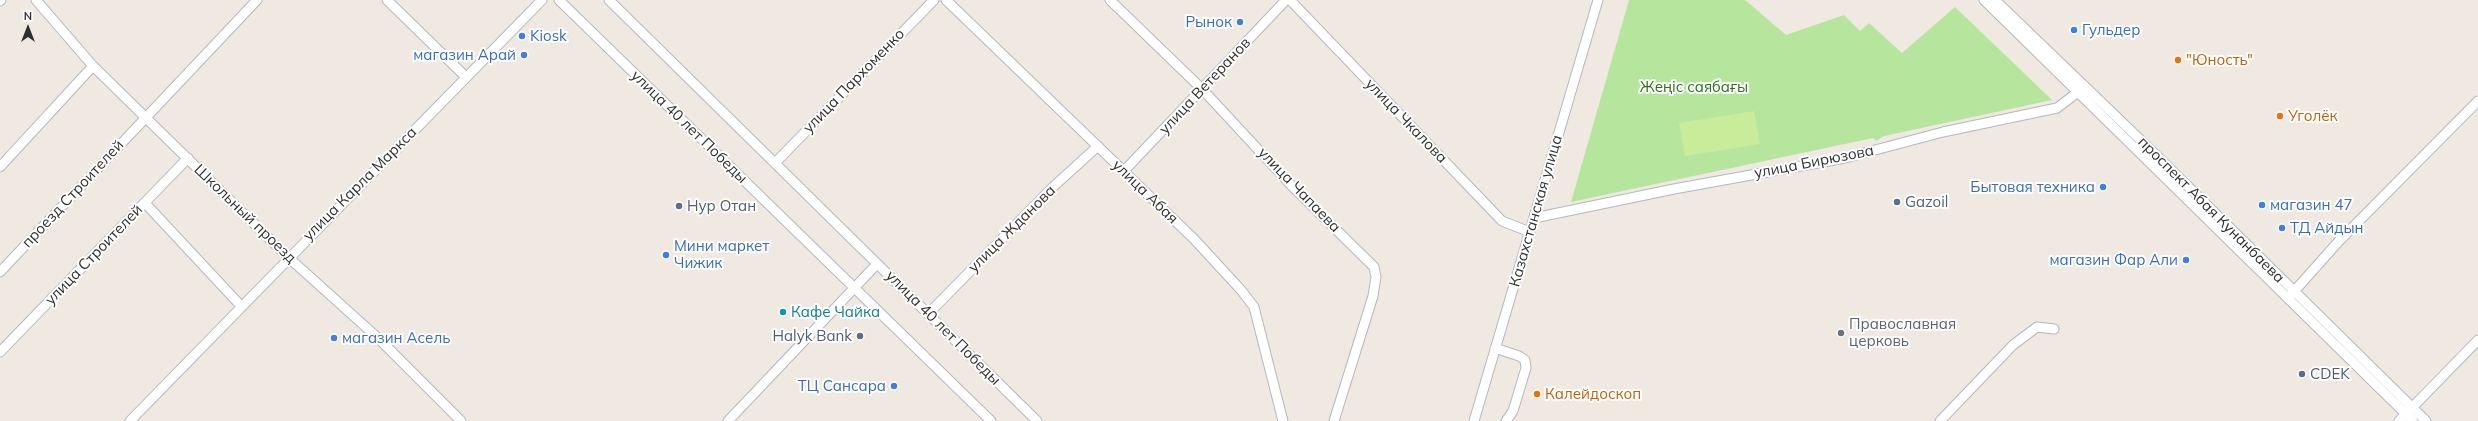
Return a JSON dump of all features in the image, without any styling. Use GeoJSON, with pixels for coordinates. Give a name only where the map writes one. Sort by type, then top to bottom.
{"type":"FeatureCollection","features":[{"type":"Feature","properties":{"kind":"street","name":"Школьный проезд"},"geometry":{"type":"LineString","coordinates":[[36,0],[93,66],[288,258],[378,338],[461,421]]}},
{"type":"Feature","properties":{"kind":"street","name":"проезд Строителей"},"geometry":{"type":"LineString","coordinates":[[0,272],[145,116],[257,0]]}},
{"type":"Feature","properties":{"kind":"street"},"geometry":{"type":"LineString","coordinates":[[387,0],[466,77]]}},
{"type":"Feature","properties":{"kind":"street","name":"улица Карла Маркса"},"geometry":{"type":"LineString","coordinates":[[130,421],[542,0]]}},
{"type":"Feature","properties":{"kind":"street","name":"улица 40 лет Победы"},"geometry":{"type":"LineString","coordinates":[[560,0],[991,421]]}},
{"type":"Feature","properties":{"kind":"street","name":"улица 40 лет Победы"},"geometry":{"type":"LineString","coordinates":[[609,0],[1037,421]]}},
{"type":"Feature","properties":{"kind":"street","name":"улица Пархоменко"},"geometry":{"type":"LineString","coordinates":[[775,163],[934,0]]}},
{"type":"Feature","properties":{"kind":"street","name":"улица Абая"},"geometry":{"type":"LineString","coordinates":[[946,0],[1194,239],[1254,307],[1283,421]]}},
{"type":"Feature","properties":{"kind":"street","name":"улица Чапаева"},"geometry":{"type":"LineString","coordinates":[[1110,0],[1202,89],[1292,185],[1374,267],[1376,277],[1373,296],[1334,421]]}},
{"type":"Feature","properties":{"kind":"street","name":"улица Ветеранов"},"geometry":{"type":"LineString","coordinates":[[1124,171],[1286,0]]}},
{"type":"Feature","properties":{"kind":"street","name":"улица Чкалова"},"geometry":{"type":"LineString","coordinates":[[1290,0],[1502,221],[1530,232]]}},
{"type":"Feature","properties":{"kind":"street","name":"Казахстанская улица"},"geometry":{"type":"LineString","coordinates":[[1474,421],[1598,0]]}},
{"type":"Feature","properties":{"kind":"street","name":"проспект Абая Кунанбаева"},"geometry":{"type":"LineString","coordinates":[[1984,0],[2082,90]]}},
{"type":"Feature","properties":{"kind":"street","name":"проспект Абая Кунанбаева"},"geometry":{"type":"LineString","coordinates":[[1995,0],[2082,90],[2290,295],[2409,411],[2426,421]]}},
{"type":"Feature","properties":{"kind":"street"},"geometry":{"type":"LineString","coordinates":[[0,168],[93,66]]}},
{"type":"Feature","properties":{"kind":"street","name":"улица Бирюзова"},"geometry":{"type":"LineString","coordinates":[[1534,218],[1674,189],[1844,158],[1943,132],[2057,108],[2082,90]]}},
{"type":"Feature","properties":{"kind":"street"},"geometry":{"type":"LineString","coordinates":[[2290,295],[2339,241],[2372,211],[2478,101]]}},
{"type":"Feature","properties":{"kind":"street","name":"улица Жданова"},"geometry":{"type":"LineString","coordinates":[[928,314],[1054,187],[1098,146]]}},
{"type":"Feature","properties":{"kind":"street","name":"улица Строителей"},"geometry":{"type":"LineString","coordinates":[[0,352],[188,158]]}},
{"type":"Feature","properties":{"kind":"street"},"geometry":{"type":"LineString","coordinates":[[145,203],[242,306]]}},
{"type":"Feature","properties":{"kind":"street"},"geometry":{"type":"LineString","coordinates":[[728,421],[877,264]]}},
{"type":"Feature","properties":{"kind":"street"},"geometry":{"type":"LineString","coordinates":[[1940,421],[2013,345],[2037,327],[2054,329]]}},
{"type":"Feature","properties":{"kind":"street"},"geometry":{"type":"LineString","coordinates":[[2399,421],[2478,340]]}},
{"type":"Feature","properties":{"kind":"street"},"geometry":{"type":"LineString","coordinates":[[1496,348],[1519,356],[1525,360],[1526,368],[1513,411],[1506,421]]}},
{"type":"Feature","properties":{"kind":"street","name":"проспект Абая Кунанбаева"},"geometry":{"type":"LineString","coordinates":[[2409,411],[2413,421]]}},
{"type":"Feature","properties":{"kind":"green space","name":"Жеңіс саябағы"},"geometry":{"type":"Polygon","coordinates":[[[1629,0],[1745,0],[1786,35],[1844,15],[1860,31],[1869,23],[1902,53],[1955,7],[2052,100],[1884,136],[1876,141],[1873,138],[1571,202],[1629,0]]]}},
{"type":"Feature","properties":{"kind":"green space"},"geometry":{"type":"Polygon","coordinates":[[[1754,111],[1760,144],[1685,156],[1679,123],[1754,111]]]}},
{"type":"Feature","properties":{"kind":"place","name":"Рынок"},"geometry":{"type":"Point","coordinates":[1240,22]}},
{"type":"Feature","properties":{"kind":"place","name":"Гульдер"},"geometry":{"type":"Point","coordinates":[2074,30]}},
{"type":"Feature","properties":{"kind":"place","name":"Kiosk"},"geometry":{"type":"Point","coordinates":[522,36]}},
{"type":"Feature","properties":{"kind":"place","name":"магазин Арай"},"geometry":{"type":"Point","coordinates":[524,55]}},
{"type":"Feature","properties":{"kind":"place","name":"\"Юность\""},"geometry":{"type":"Point","coordinates":[2178,60]}},
{"type":"Feature","properties":{"kind":"place","name":"Уголёк"},"geometry":{"type":"Point","coordinates":[2280,116]}},
{"type":"Feature","properties":{"kind":"place","name":"Бытовая техника"},"geometry":{"type":"Point","coordinates":[2103,187]}},
{"type":"Feature","properties":{"kind":"place","name":"Gazoil"},"geometry":{"type":"Point","coordinates":[1897,202]}},
{"type":"Feature","properties":{"kind":"place","name":"магазин 47"},"geometry":{"type":"Point","coordinates":[2262,205]}},
{"type":"Feature","properties":{"kind":"place","name":"Нур Отан"},"geometry":{"type":"Point","coordinates":[679,206]}},
{"type":"Feature","properties":{"kind":"place","name":"ТД Айдын"},"geometry":{"type":"Point","coordinates":[2282,228]}},
{"type":"Feature","properties":{"kind":"place","name":"Мини маркет Чижик"},"geometry":{"type":"Point","coordinates":[666,255]}},
{"type":"Feature","properties":{"kind":"place","name":"магазин Фар Али"},"geometry":{"type":"Point","coordinates":[2186,260]}},
{"type":"Feature","properties":{"kind":"place","name":"Кафе Чайка"},"geometry":{"type":"Point","coordinates":[783,312]}},
{"type":"Feature","properties":{"kind":"place","name":"Православная церковь"},"geometry":{"type":"Point","coordinates":[1841,333]}},
{"type":"Feature","properties":{"kind":"place","name":"Halyk Bank"},"geometry":{"type":"Point","coordinates":[860,336]}},
{"type":"Feature","properties":{"kind":"place","name":"магазин Асель"},"geometry":{"type":"Point","coordinates":[334,338]}},
{"type":"Feature","properties":{"kind":"place","name":"CDEK"},"geometry":{"type":"Point","coordinates":[2302,374]}},
{"type":"Feature","properties":{"kind":"place","name":"ТЦ Сансара"},"geometry":{"type":"Point","coordinates":[894,386]}},
{"type":"Feature","properties":{"kind":"place","name":"Калейдоскоп"},"geometry":{"type":"Point","coordinates":[1537,394]}}]}
